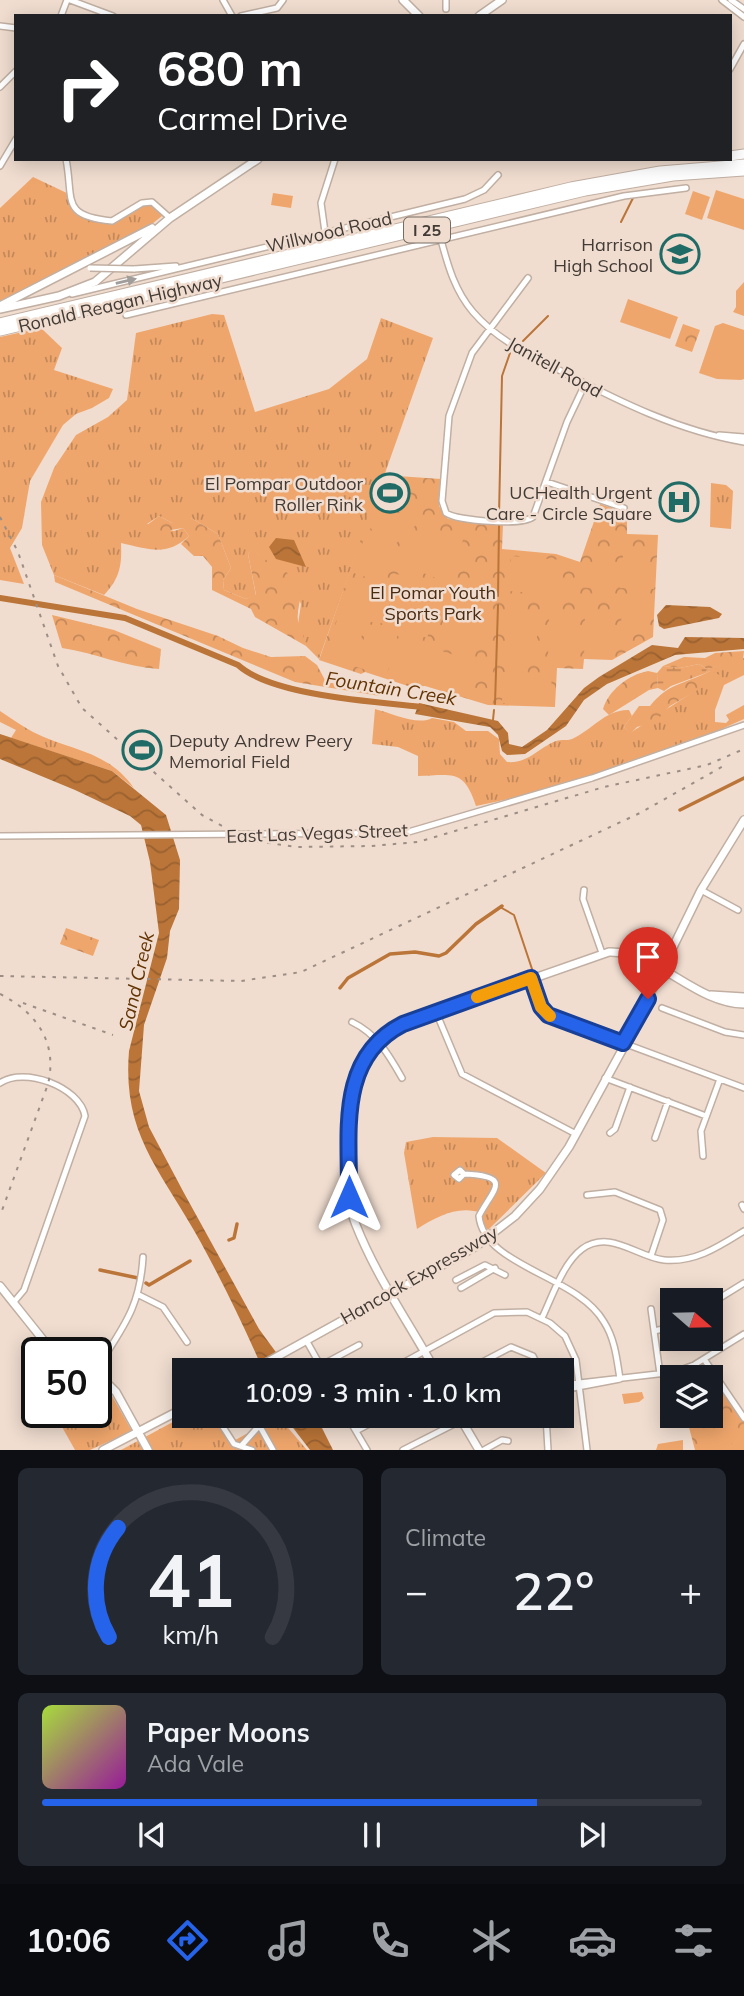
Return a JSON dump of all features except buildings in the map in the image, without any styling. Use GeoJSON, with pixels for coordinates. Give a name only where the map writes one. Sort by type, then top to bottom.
{"type":"FeatureCollection","features":[{"type":"Feature","properties":{"kind":"highway"},"geometry":{"type":"LineString","coordinates":[[649,173],[703,161]]}},
{"type":"Feature","properties":{"kind":"highway","name":"I 25"},"geometry":{"type":"LineString","coordinates":[[649,173],[744,164]]}},
{"type":"Feature","properties":{"kind":"highway","name":"I 25"},"geometry":{"type":"LineString","coordinates":[[245,275],[632,182],[744,171]]}},
{"type":"Feature","properties":{"kind":"highway","name":"Ronald Reagan Highway"},"geometry":{"type":"LineString","coordinates":[[0,323],[571,187],[649,173]]}},
{"type":"Feature","properties":{"kind":"highway"},"geometry":{"type":"LineString","coordinates":[[632,182],[708,176],[744,177]]}},
{"type":"Feature","properties":{"kind":"highway","name":"Ronald Reagan Highway"},"geometry":{"type":"LineString","coordinates":[[0,331],[245,275]]}},
{"type":"Feature","properties":{"kind":"main road"},"geometry":{"type":"LineString","coordinates":[[483,14],[502,0]]}},
{"type":"Feature","properties":{"kind":"main road"},"geometry":{"type":"LineString","coordinates":[[405,1],[417,14]]}},
{"type":"Feature","properties":{"kind":"main road"},"geometry":{"type":"LineString","coordinates":[[0,307],[59,296],[96,282],[170,218],[255,161]]}},
{"type":"Feature","properties":{"kind":"main road"},"geometry":{"type":"LineString","coordinates":[[0,307],[82,261],[170,218]]}},
{"type":"Feature","properties":{"kind":"main road","name":"Hancock Expressway"},"geometry":{"type":"LineString","coordinates":[[274,1358],[488,1238],[540,1189],[576,1134],[623,1043],[628,1026],[661,970],[701,890],[744,820]]}},
{"type":"Feature","properties":{"kind":"main road"},"geometry":{"type":"LineString","coordinates":[[429,1358],[356,1227],[349,1197],[352,1088],[360,1065],[377,1041],[403,1024],[602,953],[626,953],[717,1000],[744,1004]]}},
{"type":"Feature","properties":{"kind":"main road"},"geometry":{"type":"LineString","coordinates":[[710,995],[744,997]]}},
{"type":"Feature","properties":{"kind":"main road"},"geometry":{"type":"LineString","coordinates":[[0,1286],[41,1337]]}},
{"type":"Feature","properties":{"kind":"main road"},"geometry":{"type":"LineString","coordinates":[[112,1388],[148,1450]]}},
{"type":"Feature","properties":{"kind":"main road"},"geometry":{"type":"LineString","coordinates":[[103,1450],[116,1447],[172,1415]]}},
{"type":"Feature","properties":{"kind":"main road"},"geometry":{"type":"LineString","coordinates":[[467,1428],[479,1450]]}},
{"type":"Feature","properties":{"kind":"street"},"geometry":{"type":"LineString","coordinates":[[69,0],[108,14]]}},
{"type":"Feature","properties":{"kind":"street"},"geometry":{"type":"LineString","coordinates":[[250,14],[277,8],[283,0]]}},
{"type":"Feature","properties":{"kind":"street"},"geometry":{"type":"LineString","coordinates":[[446,0],[446,9]]}},
{"type":"Feature","properties":{"kind":"street"},"geometry":{"type":"LineString","coordinates":[[722,0],[744,17]]}},
{"type":"Feature","properties":{"kind":"street"},"geometry":{"type":"LineString","coordinates":[[731,0],[744,9]]}},
{"type":"Feature","properties":{"kind":"street"},"geometry":{"type":"LineString","coordinates":[[732,65],[744,44]]}},
{"type":"Feature","properties":{"kind":"street"},"geometry":{"type":"LineString","coordinates":[[0,87],[14,73]]}},
{"type":"Feature","properties":{"kind":"street"},"geometry":{"type":"LineString","coordinates":[[9,79],[14,84]]}},
{"type":"Feature","properties":{"kind":"street"},"geometry":{"type":"LineString","coordinates":[[0,166],[14,142]]}},
{"type":"Feature","properties":{"kind":"street"},"geometry":{"type":"LineString","coordinates":[[66,161],[74,211],[112,221],[137,206],[152,202],[170,218]]}},
{"type":"Feature","properties":{"kind":"street"},"geometry":{"type":"LineString","coordinates":[[325,232],[321,203],[334,161]]}},
{"type":"Feature","properties":{"kind":"street","name":"Willwood Road"},"geometry":{"type":"LineString","coordinates":[[59,296],[466,199],[491,184],[498,175]]}},
{"type":"Feature","properties":{"kind":"street"},"geometry":{"type":"LineString","coordinates":[[127,316],[624,197],[686,188]]}},
{"type":"Feature","properties":{"kind":"street","name":"Janitell Road"},"geometry":{"type":"LineString","coordinates":[[441,240],[456,287],[489,328],[510,343],[585,384],[654,417],[744,439]]}},
{"type":"Feature","properties":{"kind":"street"},"geometry":{"type":"LineString","coordinates":[[243,252],[245,260]]}},
{"type":"Feature","properties":{"kind":"street","name":"Willwood Road"},"geometry":{"type":"LineString","coordinates":[[46,283],[69,272],[90,268],[134,269],[204,261]]}},
{"type":"Feature","properties":{"kind":"street"},"geometry":{"type":"LineString","coordinates":[[245,275],[252,285]]}},
{"type":"Feature","properties":{"kind":"street"},"geometry":{"type":"LineString","coordinates":[[528,278],[472,353],[450,411],[444,510],[456,518],[525,521],[537,512],[566,425],[585,384]]}},
{"type":"Feature","properties":{"kind":"street"},"geometry":{"type":"LineString","coordinates":[[547,482],[624,508]]}},
{"type":"Feature","properties":{"kind":"street","name":"East Las Vegas Street"},"geometry":{"type":"LineString","coordinates":[[0,836],[339,835],[415,831],[614,771],[744,725]]}},
{"type":"Feature","properties":{"kind":"street"},"geometry":{"type":"LineString","coordinates":[[584,890],[583,899],[602,953]]}},
{"type":"Feature","properties":{"kind":"street"},"geometry":{"type":"LineString","coordinates":[[701,890],[738,910]]}},
{"type":"Feature","properties":{"kind":"street"},"geometry":{"type":"LineString","coordinates":[[531,978],[541,1007],[548,1015],[744,1088]]}},
{"type":"Feature","properties":{"kind":"street"},"geometry":{"type":"LineString","coordinates":[[662,1008],[725,1032],[744,1035]]}},
{"type":"Feature","properties":{"kind":"street"},"geometry":{"type":"LineString","coordinates":[[436,1012],[462,1074],[576,1134]]}},
{"type":"Feature","properties":{"kind":"street"},"geometry":{"type":"LineString","coordinates":[[352,1023],[391,1055],[402,1079]]}},
{"type":"Feature","properties":{"kind":"street"},"geometry":{"type":"LineString","coordinates":[[0,1083],[20,1076],[51,1085],[78,1100],[85,1121],[24,1290],[13,1303]]}},
{"type":"Feature","properties":{"kind":"street"},"geometry":{"type":"LineString","coordinates":[[605,1078],[706,1115]]}},
{"type":"Feature","properties":{"kind":"street"},"geometry":{"type":"LineString","coordinates":[[703,1156],[700,1136],[720,1079]]}},
{"type":"Feature","properties":{"kind":"street"},"geometry":{"type":"LineString","coordinates":[[610,1133],[615,1129],[630,1087]]}},
{"type":"Feature","properties":{"kind":"street"},"geometry":{"type":"LineString","coordinates":[[655,1138],[668,1101]]}},
{"type":"Feature","properties":{"kind":"street"},"geometry":{"type":"LineString","coordinates":[[464,1174],[484,1175],[493,1180],[496,1186],[495,1195],[479,1216],[480,1225],[500,1252],[560,1282],[587,1300],[604,1322],[616,1352],[620,1380]]}},
{"type":"Feature","properties":{"kind":"street"},"geometry":{"type":"LineString","coordinates":[[587,1195],[615,1192],[660,1210],[663,1224],[651,1256]]}},
{"type":"Feature","properties":{"kind":"street"},"geometry":{"type":"LineString","coordinates":[[542,1318],[577,1253],[596,1243],[615,1243],[666,1260],[705,1254],[744,1231]]}},
{"type":"Feature","properties":{"kind":"street"},"geometry":{"type":"LineString","coordinates":[[112,1343],[139,1295],[143,1258]]}},
{"type":"Feature","properties":{"kind":"street"},"geometry":{"type":"LineString","coordinates":[[456,1280],[485,1265],[505,1275]]}},
{"type":"Feature","properties":{"kind":"street"},"geometry":{"type":"LineString","coordinates":[[461,1288],[495,1268]]}},
{"type":"Feature","properties":{"kind":"street"},"geometry":{"type":"LineString","coordinates":[[723,1296],[744,1283]]}},
{"type":"Feature","properties":{"kind":"street"},"geometry":{"type":"LineString","coordinates":[[139,1295],[163,1307],[187,1342]]}},
{"type":"Feature","properties":{"kind":"street"},"geometry":{"type":"LineString","coordinates":[[574,1387],[660,1374],[651,1309]]}},
{"type":"Feature","properties":{"kind":"street"},"geometry":{"type":"LineString","coordinates":[[412,1358],[494,1313],[519,1311],[542,1318],[560,1331],[569,1343],[579,1386],[587,1450]]}},
{"type":"Feature","properties":{"kind":"street"},"geometry":{"type":"LineString","coordinates":[[654,1331],[660,1330]]}},
{"type":"Feature","properties":{"kind":"street"},"geometry":{"type":"LineString","coordinates":[[691,1365],[743,1338]]}},
{"type":"Feature","properties":{"kind":"street"},"geometry":{"type":"LineString","coordinates":[[306,1340],[316,1358]]}},
{"type":"Feature","properties":{"kind":"street"},"geometry":{"type":"LineString","coordinates":[[338,1358],[359,1345]]}},
{"type":"Feature","properties":{"kind":"street"},"geometry":{"type":"LineString","coordinates":[[492,1358],[512,1348],[534,1358]]}},
{"type":"Feature","properties":{"kind":"street"},"geometry":{"type":"LineString","coordinates":[[704,1359],[744,1418]]}},
{"type":"Feature","properties":{"kind":"street"},"geometry":{"type":"LineString","coordinates":[[225,1428],[234,1444],[252,1450]]}},
{"type":"Feature","properties":{"kind":"street"},"geometry":{"type":"LineString","coordinates":[[242,1445],[257,1428]]}},
{"type":"Feature","properties":{"kind":"street"},"geometry":{"type":"LineString","coordinates":[[260,1428],[273,1450]]}},
{"type":"Feature","properties":{"kind":"street"},"geometry":{"type":"LineString","coordinates":[[354,1428],[366,1450]]}},
{"type":"Feature","properties":{"kind":"street"},"geometry":{"type":"LineString","coordinates":[[356,1431],[362,1428]]}},
{"type":"Feature","properties":{"kind":"street"},"geometry":{"type":"LineString","coordinates":[[403,1450],[442,1428]]}},
{"type":"Feature","properties":{"kind":"street"},"geometry":{"type":"LineString","coordinates":[[547,1428],[548,1450]]}},
{"type":"Feature","properties":{"kind":"street"},"geometry":{"type":"LineString","coordinates":[[484,1450],[502,1440],[508,1441]]}},
{"type":"Feature","properties":{"kind":"green space"},"geometry":{"type":"Polygon","coordinates":[[[33,177],[71,195],[78,213],[116,220],[142,203],[157,204],[162,216],[138,235],[0,301],[0,208],[33,177]]]}},
{"type":"Feature","properties":{"kind":"green space"},"geometry":{"type":"Polygon","coordinates":[[[716,190],[744,199],[744,230],[707,218],[716,190]]]}},
{"type":"Feature","properties":{"kind":"green space"},"geometry":{"type":"Polygon","coordinates":[[[693,191],[710,197],[702,220],[685,214],[693,191]]]}},
{"type":"Feature","properties":{"kind":"green space"},"geometry":{"type":"Polygon","coordinates":[[[273,193],[293,196],[291,208],[271,205],[273,193]]]}},
{"type":"Feature","properties":{"kind":"green space"},"geometry":{"type":"Polygon","coordinates":[[[744,282],[744,316],[733,312],[736,307],[736,291],[744,282]]]}},
{"type":"Feature","properties":{"kind":"green space"},"geometry":{"type":"Polygon","coordinates":[[[628,299],[678,317],[670,339],[620,322],[628,299]]]}},
{"type":"Feature","properties":{"kind":"green space"},"geometry":{"type":"Polygon","coordinates":[[[212,314],[224,315],[255,412],[329,389],[367,359],[381,318],[433,338],[319,659],[306,646],[298,624],[301,604],[284,571],[270,566],[253,549],[248,554],[256,596],[246,599],[224,590],[223,580],[231,568],[218,534],[191,518],[172,523],[159,516],[147,524],[174,531],[183,528],[189,536],[173,547],[157,550],[121,543],[119,571],[114,583],[104,595],[54,575],[42,545],[41,502],[54,468],[76,435],[108,417],[127,400],[136,333],[212,314]]]}},
{"type":"Feature","properties":{"kind":"green space"},"geometry":{"type":"Polygon","coordinates":[[[723,323],[744,330],[744,379],[717,379],[699,373],[715,326],[723,323]]]}},
{"type":"Feature","properties":{"kind":"green space"},"geometry":{"type":"Polygon","coordinates":[[[683,324],[700,330],[692,352],[675,346],[683,324]]]}},
{"type":"Feature","properties":{"kind":"green space"},"geometry":{"type":"Polygon","coordinates":[[[41,328],[62,348],[54,370],[113,389],[109,398],[76,414],[63,425],[30,481],[22,528],[10,548],[24,584],[0,580],[0,337],[41,328]]]}},
{"type":"Feature","properties":{"kind":"green space","name":"El Pomar Youth Sports Park"},"geometry":{"type":"Polygon","coordinates":[[[383,475],[441,479],[439,506],[448,519],[503,524],[502,549],[556,554],[580,562],[600,504],[627,513],[627,534],[658,535],[653,637],[612,660],[584,659],[583,669],[557,668],[555,707],[488,705],[425,686],[411,687],[365,672],[361,674],[319,660],[383,475]]]}},
{"type":"Feature","properties":{"kind":"green space","name":"El Pompar Outdoor Roller Rink"},"geometry":{"type":"Polygon","coordinates":[[[389,479],[397,483],[393,507],[383,504],[385,482],[389,479]]]}},
{"type":"Feature","properties":{"kind":"green space"},"geometry":{"type":"Polygon","coordinates":[[[711,483],[726,485],[733,491],[731,529],[710,527],[711,483]]]}},
{"type":"Feature","properties":{"kind":"green space"},"geometry":{"type":"Polygon","coordinates":[[[374,512],[405,513],[416,525],[389,550],[369,526],[374,512]]]}},
{"type":"Feature","properties":{"kind":"green space"},"geometry":{"type":"Polygon","coordinates":[[[159,516],[172,523],[180,518],[191,518],[218,534],[231,568],[223,580],[224,590],[246,599],[256,595],[248,554],[253,548],[296,580],[300,593],[298,618],[306,646],[255,617],[251,609],[212,590],[212,567],[203,556],[194,556],[181,544],[189,536],[183,528],[159,532],[147,525],[159,516]]]}},
{"type":"Feature","properties":{"kind":"green space"},"geometry":{"type":"Polygon","coordinates":[[[448,531],[464,537],[449,580],[446,582],[403,565],[410,550],[419,540],[448,531]]]}},
{"type":"Feature","properties":{"kind":"green space"},"geometry":{"type":"Polygon","coordinates":[[[374,535],[388,566],[358,579],[353,569],[364,539],[374,535]]]}},
{"type":"Feature","properties":{"kind":"green space"},"geometry":{"type":"Polygon","coordinates":[[[623,555],[636,559],[649,570],[654,589],[620,588],[623,555]]]}},
{"type":"Feature","properties":{"kind":"green space"},"geometry":{"type":"Polygon","coordinates":[[[511,556],[564,560],[561,595],[508,591],[511,556]]]}},
{"type":"Feature","properties":{"kind":"green space"},"geometry":{"type":"Polygon","coordinates":[[[607,556],[614,556],[612,590],[580,587],[583,574],[590,564],[607,556]]]}},
{"type":"Feature","properties":{"kind":"green space"},"geometry":{"type":"Polygon","coordinates":[[[397,574],[445,592],[427,638],[404,628],[392,615],[390,598],[397,574]]]}},
{"type":"Feature","properties":{"kind":"green space"},"geometry":{"type":"Polygon","coordinates":[[[54,575],[137,609],[218,636],[243,648],[271,657],[305,656],[317,665],[326,682],[355,687],[376,684],[381,688],[380,696],[295,682],[55,582],[54,575]]]}},
{"type":"Feature","properties":{"kind":"green space"},"geometry":{"type":"Polygon","coordinates":[[[379,578],[384,623],[360,618],[341,602],[348,583],[379,578]]]}},
{"type":"Feature","properties":{"kind":"green space"},"geometry":{"type":"Polygon","coordinates":[[[455,593],[493,608],[492,627],[467,642],[454,643],[438,639],[452,595],[455,593]]]}},
{"type":"Feature","properties":{"kind":"green space"},"geometry":{"type":"Polygon","coordinates":[[[622,596],[654,598],[648,617],[640,625],[621,630],[622,596]]]}},
{"type":"Feature","properties":{"kind":"green space"},"geometry":{"type":"Polygon","coordinates":[[[507,611],[538,612],[536,661],[505,660],[507,611]]]}},
{"type":"Feature","properties":{"kind":"green space"},"geometry":{"type":"Polygon","coordinates":[[[549,613],[580,614],[579,662],[548,661],[549,613]]]}},
{"type":"Feature","properties":{"kind":"green space"},"geometry":{"type":"Polygon","coordinates":[[[585,613],[612,614],[611,658],[584,658],[585,613]]]}},
{"type":"Feature","properties":{"kind":"green space"},"geometry":{"type":"Polygon","coordinates":[[[339,614],[366,623],[352,665],[325,656],[339,614]]]}},
{"type":"Feature","properties":{"kind":"green space"},"geometry":{"type":"Polygon","coordinates":[[[52,615],[114,630],[161,649],[159,669],[134,666],[62,648],[52,615]]]}},
{"type":"Feature","properties":{"kind":"green space"},"geometry":{"type":"Polygon","coordinates":[[[369,624],[398,634],[384,676],[354,666],[369,624]]]}},
{"type":"Feature","properties":{"kind":"green space"},"geometry":{"type":"Polygon","coordinates":[[[399,636],[428,645],[415,686],[386,677],[399,636]]]}},
{"type":"Feature","properties":{"kind":"green space"},"geometry":{"type":"Polygon","coordinates":[[[429,647],[480,663],[469,697],[418,681],[429,647]]]}},
{"type":"Feature","properties":{"kind":"green space"},"geometry":{"type":"Polygon","coordinates":[[[744,651],[743,660],[707,669],[699,664],[680,668],[663,666],[684,657],[705,658],[715,653],[744,651]]]}},
{"type":"Feature","properties":{"kind":"green space"},"geometry":{"type":"Polygon","coordinates":[[[744,658],[744,675],[724,685],[715,710],[715,722],[726,723],[729,720],[726,715],[744,705],[744,719],[708,735],[706,739],[526,798],[476,806],[462,780],[449,775],[418,776],[418,756],[398,747],[372,744],[375,709],[412,720],[432,718],[454,722],[466,731],[488,731],[499,739],[500,754],[507,762],[521,761],[556,741],[572,739],[613,713],[629,710],[632,716],[624,727],[630,733],[713,679],[710,671],[706,673],[707,669],[744,658]]]}},
{"type":"Feature","properties":{"kind":"green space"},"geometry":{"type":"Polygon","coordinates":[[[699,664],[707,669],[706,673],[664,691],[658,688],[657,673],[663,666],[680,668],[699,664]]]}},
{"type":"Feature","properties":{"kind":"green space"},"geometry":{"type":"Polygon","coordinates":[[[648,671],[657,673],[658,688],[649,690],[609,715],[603,709],[620,684],[648,671]]]}},
{"type":"Feature","properties":{"kind":"green space"},"geometry":{"type":"Polygon","coordinates":[[[710,671],[722,676],[670,706],[655,722],[637,727],[630,734],[624,727],[639,706],[650,706],[664,692],[710,671]]]}},
{"type":"Feature","properties":{"kind":"green space"},"geometry":{"type":"Polygon","coordinates":[[[503,672],[552,674],[550,705],[502,703],[503,672]]]}},
{"type":"Feature","properties":{"kind":"green space"},"geometry":{"type":"Polygon","coordinates":[[[0,711],[33,732],[100,759],[123,775],[134,788],[112,771],[11,738],[16,730],[0,722],[0,711]]]}},
{"type":"Feature","properties":{"kind":"green space"},"geometry":{"type":"Polygon","coordinates":[[[66,928],[99,940],[93,956],[60,944],[66,928]]]}},
{"type":"Feature","properties":{"kind":"green space"},"geometry":{"type":"Polygon","coordinates":[[[433,1137],[497,1138],[546,1173],[488,1230],[482,1223],[482,1213],[465,1210],[440,1216],[417,1229],[404,1153],[406,1142],[433,1137]]]}},
{"type":"Feature","properties":{"kind":"green space"},"geometry":{"type":"Polygon","coordinates":[[[723,1391],[744,1421],[744,1450],[695,1450],[689,1428],[723,1428],[723,1391]]]}},
{"type":"Feature","properties":{"kind":"green space"},"geometry":{"type":"Polygon","coordinates":[[[642,1392],[644,1398],[639,1402],[624,1404],[622,1394],[642,1392]]]}},
{"type":"Feature","properties":{"kind":"green space"},"geometry":{"type":"Polygon","coordinates":[[[112,1396],[132,1431],[90,1450],[75,1450],[63,1428],[112,1428],[112,1396]]]}},
{"type":"Feature","properties":{"kind":"green space"},"geometry":{"type":"Polygon","coordinates":[[[730,1415],[743,1436],[741,1440],[719,1449],[715,1434],[717,1428],[723,1428],[723,1420],[730,1415]]]}},
{"type":"Feature","properties":{"kind":"green space"},"geometry":{"type":"Polygon","coordinates":[[[172,1422],[172,1428],[221,1428],[230,1443],[257,1428],[288,1428],[307,1450],[121,1450],[172,1422]]]}},
{"type":"Feature","properties":{"kind":"green space"},"geometry":{"type":"Polygon","coordinates":[[[683,1440],[683,1450],[656,1450],[658,1444],[683,1440]]]}},
{"type":"Feature","properties":{"kind":"water"},"geometry":{"type":"Polygon","coordinates":[[[276,538],[294,540],[306,567],[276,559],[269,547],[276,538]]]}},
{"type":"Feature","properties":{"kind":"water"},"geometry":{"type":"Polygon","coordinates":[[[666,605],[710,607],[722,614],[719,618],[664,629],[659,626],[657,615],[666,605]]]}},
{"type":"Feature","properties":{"kind":"water"},"geometry":{"type":"Polygon","coordinates":[[[685,637],[744,638],[744,649],[675,655],[607,684],[584,700],[566,726],[525,754],[507,755],[502,751],[498,735],[490,727],[415,714],[419,703],[498,721],[508,733],[509,744],[522,747],[547,730],[584,688],[599,677],[652,645],[678,648],[685,637]]]}},
{"type":"Feature","properties":{"kind":"water"},"geometry":{"type":"Polygon","coordinates":[[[0,734],[112,771],[166,815],[180,860],[179,909],[170,931],[167,958],[144,1025],[139,1091],[149,1127],[259,1329],[280,1358],[258,1358],[209,1257],[159,1173],[138,1130],[128,1081],[129,1051],[159,933],[150,862],[141,825],[130,816],[75,790],[0,759],[0,734]]]}},
{"type":"Feature","properties":{"kind":"water"},"geometry":{"type":"Polygon","coordinates":[[[293,1428],[322,1428],[333,1450],[310,1450],[293,1428]]]}},
{"type":"Feature","properties":{"kind":"waterway"},"geometry":{"type":"LineString","coordinates":[[621,222],[633,198]]}},
{"type":"Feature","properties":{"kind":"waterway"},"geometry":{"type":"LineString","coordinates":[[523,341],[548,316]]}},
{"type":"Feature","properties":{"kind":"waterway"},"geometry":{"type":"LineString","coordinates":[[499,515],[502,376],[510,353]]}},
{"type":"Feature","properties":{"kind":"waterway"},"geometry":{"type":"LineString","coordinates":[[498,596],[499,526]]}},
{"type":"Feature","properties":{"kind":"waterway","name":"Fountain Creek"},"geometry":{"type":"LineString","coordinates":[[0,598],[125,618],[238,665],[254,676],[299,691],[423,707]]}},
{"type":"Feature","properties":{"kind":"waterway"},"geometry":{"type":"LineString","coordinates":[[495,704],[498,605]]}},
{"type":"Feature","properties":{"kind":"waterway"},"geometry":{"type":"LineString","coordinates":[[493,720],[494,710]]}},
{"type":"Feature","properties":{"kind":"waterway"},"geometry":{"type":"LineString","coordinates":[[680,810],[744,778]]}},
{"type":"Feature","properties":{"kind":"waterway"},"geometry":{"type":"LineString","coordinates":[[340,988],[348,978],[390,954],[415,952],[439,956],[446,953],[476,924],[502,906]]}},
{"type":"Feature","properties":{"kind":"waterway"},"geometry":{"type":"LineString","coordinates":[[500,907],[514,915],[533,972]]}},
{"type":"Feature","properties":{"kind":"waterway"},"geometry":{"type":"LineString","coordinates":[[536,983],[544,1005],[551,1013]]}},
{"type":"Feature","properties":{"kind":"waterway"},"geometry":{"type":"LineString","coordinates":[[557,1015],[566,1018]]}},
{"type":"Feature","properties":{"kind":"waterway"},"geometry":{"type":"LineString","coordinates":[[571,1020],[592,1028]]}},
{"type":"Feature","properties":{"kind":"waterway"},"geometry":{"type":"LineString","coordinates":[[229,1240],[234,1238],[237,1224]]}},
{"type":"Feature","properties":{"kind":"waterway"},"geometry":{"type":"LineString","coordinates":[[146,1283],[149,1285],[190,1261]]}},
{"type":"Feature","properties":{"kind":"waterway"},"geometry":{"type":"LineString","coordinates":[[100,1270],[138,1278]]}},
{"type":"Feature","properties":{"kind":"railway"},"geometry":{"type":"LineString","coordinates":[[0,517],[18,552],[58,666],[82,708],[202,815],[248,840],[297,847],[418,842],[604,787],[707,765],[744,749]]}},
{"type":"Feature","properties":{"kind":"railway"},"geometry":{"type":"LineString","coordinates":[[0,976],[241,981],[301,972],[640,813],[727,764]]}},
{"type":"Feature","properties":{"kind":"railway"},"geometry":{"type":"LineString","coordinates":[[0,994],[34,1019],[47,1042],[50,1055],[48,1084],[0,1216]]}},
{"type":"Feature","properties":{"kind":"railway"},"geometry":{"type":"LineString","coordinates":[[23,1003],[113,1035]]}},
{"type":"Feature","properties":{"kind":"slow traffic"},"geometry":{"type":"LineString","coordinates":[[477,997],[531,978],[541,1007],[550,1016]]}},
{"type":"Feature","properties":{"kind":"place","name":"Harrison High School"},"geometry":{"type":"Point","coordinates":[680,254]}},
{"type":"Feature","properties":{"kind":"place","name":"El Pompar Outdoor Roller Rink"},"geometry":{"type":"Point","coordinates":[390,493]}},
{"type":"Feature","properties":{"kind":"place","name":"UCHealth Urgent Care - Circle Square"},"geometry":{"type":"Point","coordinates":[679,502]}},
{"type":"Feature","properties":{"kind":"place","name":"Deputy Andrew Peery Memorial Field"},"geometry":{"type":"Point","coordinates":[142,750]}},
{"type":"Feature","properties":{"kind":"route"},"geometry":{"type":"LineString","coordinates":[[349,1197],[350,1109],[354,1080],[365,1057],[386,1033],[403,1024],[531,978],[541,1007],[548,1015],[623,1043],[627,1041],[648,999]]}},
{"type":"Feature","properties":{"kind":"water label","name":"Sand Creek"},"geometry":{"type":"Point","coordinates":[136,981]}}]}
